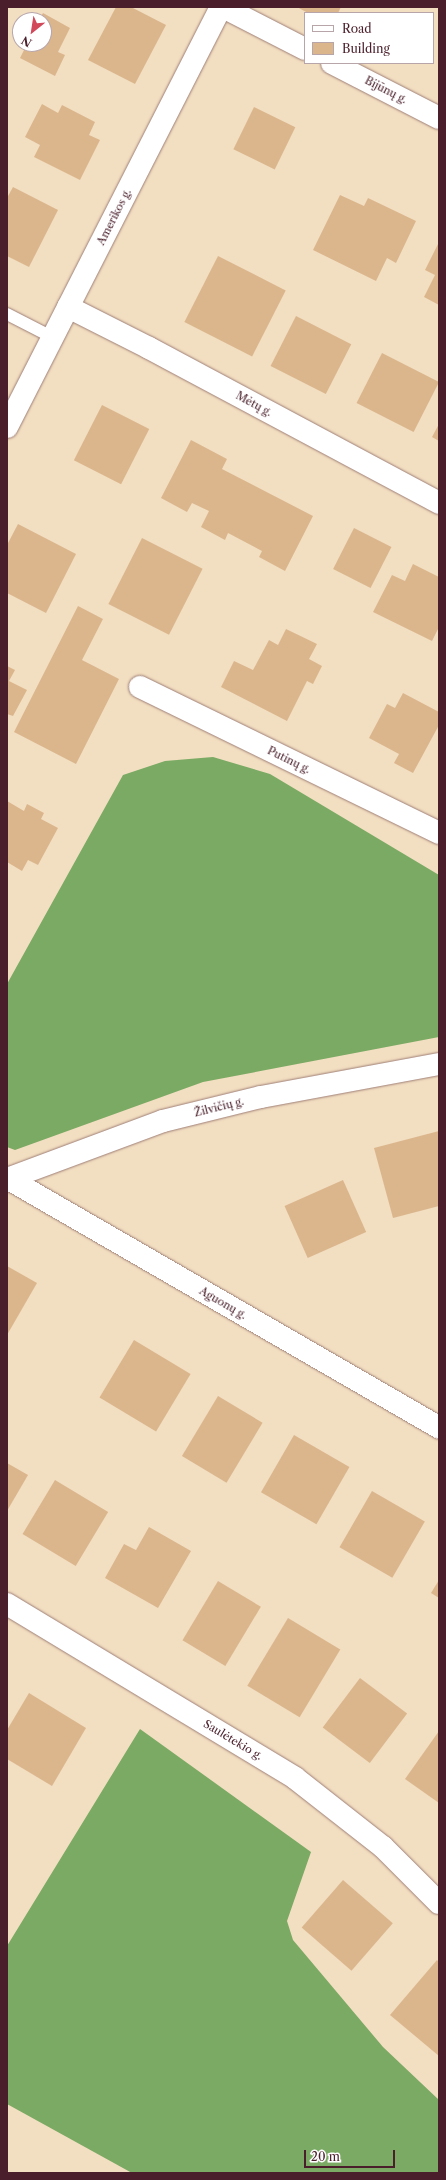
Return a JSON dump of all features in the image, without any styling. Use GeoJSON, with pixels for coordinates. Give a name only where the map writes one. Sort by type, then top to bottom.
{"type":"FeatureCollection","features":[{"type":"Feature","properties":{"kind":"street"},"geometry":{"type":"LineString","coordinates":[[222,7],[304,48]]}},
{"type":"Feature","properties":{"kind":"street","name":"Amerikos g."},"geometry":{"type":"LineString","coordinates":[[7,427],[222,7]]}},
{"type":"Feature","properties":{"kind":"street","name":"Bijūnų g."},"geometry":{"type":"LineString","coordinates":[[334,64],[439,118]]}},
{"type":"Feature","properties":{"kind":"street","name":"Mėtų g."},"geometry":{"type":"LineString","coordinates":[[68,307],[149,348],[439,504]]}},
{"type":"Feature","properties":{"kind":"street","name":"Putinų g."},"geometry":{"type":"LineString","coordinates":[[140,687],[439,833]]}},
{"type":"Feature","properties":{"kind":"street","name":"Žilvičių g."},"geometry":{"type":"LineString","coordinates":[[7,1178],[163,1121],[260,1097],[439,1064]]}},
{"type":"Feature","properties":{"kind":"street","name":"Aguonų g."},"geometry":{"type":"LineString","coordinates":[[7,1178],[439,1427]]}},
{"type":"Feature","properties":{"kind":"street","name":"Saulėtekio g."},"geometry":{"type":"LineString","coordinates":[[7,1604],[295,1778],[383,1848],[439,1903]]}},
{"type":"Feature","properties":{"kind":"lane"},"geometry":{"type":"LineString","coordinates":[[7,314],[52,337]]}},
{"type":"Feature","properties":{"kind":"green space"},"geometry":{"type":"Polygon","coordinates":[[[213,757],[270,774],[439,875],[439,1037],[203,1082],[15,1150],[7,1147],[7,984],[123,775],[165,761],[213,757]]]}},
{"type":"Feature","properties":{"kind":"green space"},"geometry":{"type":"Polygon","coordinates":[[[140,1729],[311,1852],[287,1921],[293,1940],[383,2047],[439,2100],[439,2173],[132,2173],[7,2104],[7,1946],[140,1729]]]}},
{"type":"Feature","properties":{"kind":"building"},"geometry":{"type":"Polygon","coordinates":[[[116,7],[131,7],[166,25],[135,84],[88,60],[116,7]]]}},
{"type":"Feature","properties":{"kind":"building"},"geometry":{"type":"Polygon","coordinates":[[[297,7],[341,7],[338,12],[306,12],[297,7]]]}},
{"type":"Feature","properties":{"kind":"building"},"geometry":{"type":"Polygon","coordinates":[[[52,18],[70,28],[58,52],[65,55],[55,76],[20,58],[23,52],[52,52],[52,18]]]}},
{"type":"Feature","properties":{"kind":"building"},"geometry":{"type":"Polygon","coordinates":[[[42,104],[58,113],[62,105],[95,122],[89,135],[100,140],[80,180],[34,157],[40,145],[25,137],[42,104]]]}},
{"type":"Feature","properties":{"kind":"building"},"geometry":{"type":"Polygon","coordinates":[[[254,107],[295,127],[275,169],[233,149],[254,107]]]}},
{"type":"Feature","properties":{"kind":"building"},"geometry":{"type":"Polygon","coordinates":[[[13,187],[58,210],[29,267],[7,256],[7,198],[13,187]]]}},
{"type":"Feature","properties":{"kind":"building"},"geometry":{"type":"Polygon","coordinates":[[[340,195],[364,206],[368,198],[416,221],[396,263],[387,258],[376,281],[313,250],[340,195]]]}},
{"type":"Feature","properties":{"kind":"building"},"geometry":{"type":"Polygon","coordinates":[[[439,242],[439,305],[424,297],[435,275],[425,270],[439,242]]]}},
{"type":"Feature","properties":{"kind":"building"},"geometry":{"type":"Polygon","coordinates":[[[218,256],[286,291],[252,356],[184,322],[218,256]]]}},
{"type":"Feature","properties":{"kind":"building"},"geometry":{"type":"Polygon","coordinates":[[[296,316],[351,344],[326,394],[271,366],[296,316]]]}},
{"type":"Feature","properties":{"kind":"building"},"geometry":{"type":"Polygon","coordinates":[[[382,353],[439,382],[414,432],[357,403],[382,353]]]}},
{"type":"Feature","properties":{"kind":"building"},"geometry":{"type":"Polygon","coordinates":[[[102,405],[149,429],[121,484],[74,460],[102,405]]]}},
{"type":"Feature","properties":{"kind":"building"},"geometry":{"type":"Polygon","coordinates":[[[439,424],[439,441],[432,437],[439,424]]]}},
{"type":"Feature","properties":{"kind":"building"},"geometry":{"type":"Polygon","coordinates":[[[191,440],[227,459],[222,469],[313,516],[285,571],[259,557],[262,551],[228,533],[225,540],[201,527],[209,511],[192,503],[187,512],[161,498],[191,440]]]}},
{"type":"Feature","properties":{"kind":"building"},"geometry":{"type":"Polygon","coordinates":[[[18,524],[76,554],[46,613],[7,593],[7,545],[18,524]]]}},
{"type":"Feature","properties":{"kind":"building"},"geometry":{"type":"Polygon","coordinates":[[[354,528],[391,547],[371,588],[333,569],[354,528]]]}},
{"type":"Feature","properties":{"kind":"building"},"geometry":{"type":"Polygon","coordinates":[[[142,538],[203,569],[169,635],[108,604],[142,538]]]}},
{"type":"Feature","properties":{"kind":"building"},"geometry":{"type":"Polygon","coordinates":[[[413,564],[439,577],[439,627],[432,641],[373,612],[392,575],[405,581],[413,564]]]}},
{"type":"Feature","properties":{"kind":"building"},"geometry":{"type":"Polygon","coordinates":[[[78,606],[103,619],[82,660],[119,679],[76,764],[14,732],[78,606]]]}},
{"type":"Feature","properties":{"kind":"building"},"geometry":{"type":"Polygon","coordinates":[[[286,629],[317,644],[309,659],[322,666],[313,684],[307,681],[287,721],[221,687],[234,661],[253,670],[269,640],[278,645],[286,629]]]}},
{"type":"Feature","properties":{"kind":"building"},"geometry":{"type":"Polygon","coordinates":[[[7,666],[15,670],[9,681],[27,690],[13,716],[7,714],[7,666]]]}},
{"type":"Feature","properties":{"kind":"building"},"geometry":{"type":"Polygon","coordinates":[[[403,693],[439,712],[439,725],[413,773],[394,763],[399,754],[369,738],[387,704],[395,708],[403,693]]]}},
{"type":"Feature","properties":{"kind":"building"},"geometry":{"type":"Polygon","coordinates":[[[7,801],[24,811],[27,804],[44,813],[41,819],[58,828],[38,865],[28,860],[22,871],[7,862],[7,801]]]}},
{"type":"Feature","properties":{"kind":"building"},"geometry":{"type":"Polygon","coordinates":[[[439,1131],[439,1206],[393,1218],[374,1148],[439,1131]]]}},
{"type":"Feature","properties":{"kind":"building"},"geometry":{"type":"Polygon","coordinates":[[[343,1180],[366,1232],[308,1258],[285,1206],[343,1180]]]}},
{"type":"Feature","properties":{"kind":"building"},"geometry":{"type":"Polygon","coordinates":[[[7,1266],[37,1283],[7,1335],[7,1266]]]}},
{"type":"Feature","properties":{"kind":"building"},"geometry":{"type":"Polygon","coordinates":[[[134,1340],[191,1374],[156,1431],[99,1397],[134,1340]]]}},
{"type":"Feature","properties":{"kind":"building"},"geometry":{"type":"Polygon","coordinates":[[[218,1396],[263,1423],[227,1483],[182,1456],[218,1396]]]}},
{"type":"Feature","properties":{"kind":"building"},"geometry":{"type":"Polygon","coordinates":[[[294,1435],[349,1467],[316,1524],[261,1492],[294,1435]]]}},
{"type":"Feature","properties":{"kind":"building"},"geometry":{"type":"Polygon","coordinates":[[[7,1463],[28,1475],[7,1511],[7,1463]]]}},
{"type":"Feature","properties":{"kind":"building"},"geometry":{"type":"Polygon","coordinates":[[[55,1480],[108,1512],[76,1566],[23,1534],[55,1480]]]}},
{"type":"Feature","properties":{"kind":"building"},"geometry":{"type":"Polygon","coordinates":[[[372,1491],[425,1522],[392,1578],[340,1547],[372,1491]]]}},
{"type":"Feature","properties":{"kind":"building"},"geometry":{"type":"Polygon","coordinates":[[[149,1527],[191,1551],[158,1608],[105,1578],[124,1544],[136,1550],[149,1527]]]}},
{"type":"Feature","properties":{"kind":"building"},"geometry":{"type":"Polygon","coordinates":[[[439,1580],[439,1598],[431,1593],[439,1580]]]}},
{"type":"Feature","properties":{"kind":"building"},"geometry":{"type":"Polygon","coordinates":[[[218,1581],[261,1607],[225,1666],[182,1640],[218,1581]]]}},
{"type":"Feature","properties":{"kind":"building"},"geometry":{"type":"Polygon","coordinates":[[[288,1618],[340,1649],[300,1717],[247,1686],[288,1618]]]}},
{"type":"Feature","properties":{"kind":"building"},"geometry":{"type":"Polygon","coordinates":[[[360,1678],[407,1714],[370,1763],[323,1728],[360,1678]]]}},
{"type":"Feature","properties":{"kind":"building"},"geometry":{"type":"Polygon","coordinates":[[[29,1693],[86,1728],[52,1786],[7,1759],[7,1730],[29,1693]]]}},
{"type":"Feature","properties":{"kind":"building"},"geometry":{"type":"Polygon","coordinates":[[[439,1731],[439,1803],[405,1779],[439,1731]]]}},
{"type":"Feature","properties":{"kind":"building"},"geometry":{"type":"Polygon","coordinates":[[[343,1880],[393,1923],[351,1971],[302,1928],[343,1880]]]}},
{"type":"Feature","properties":{"kind":"building"},"geometry":{"type":"Polygon","coordinates":[[[437,1960],[439,1962],[439,2056],[390,2015],[437,1960]]]}}]}
